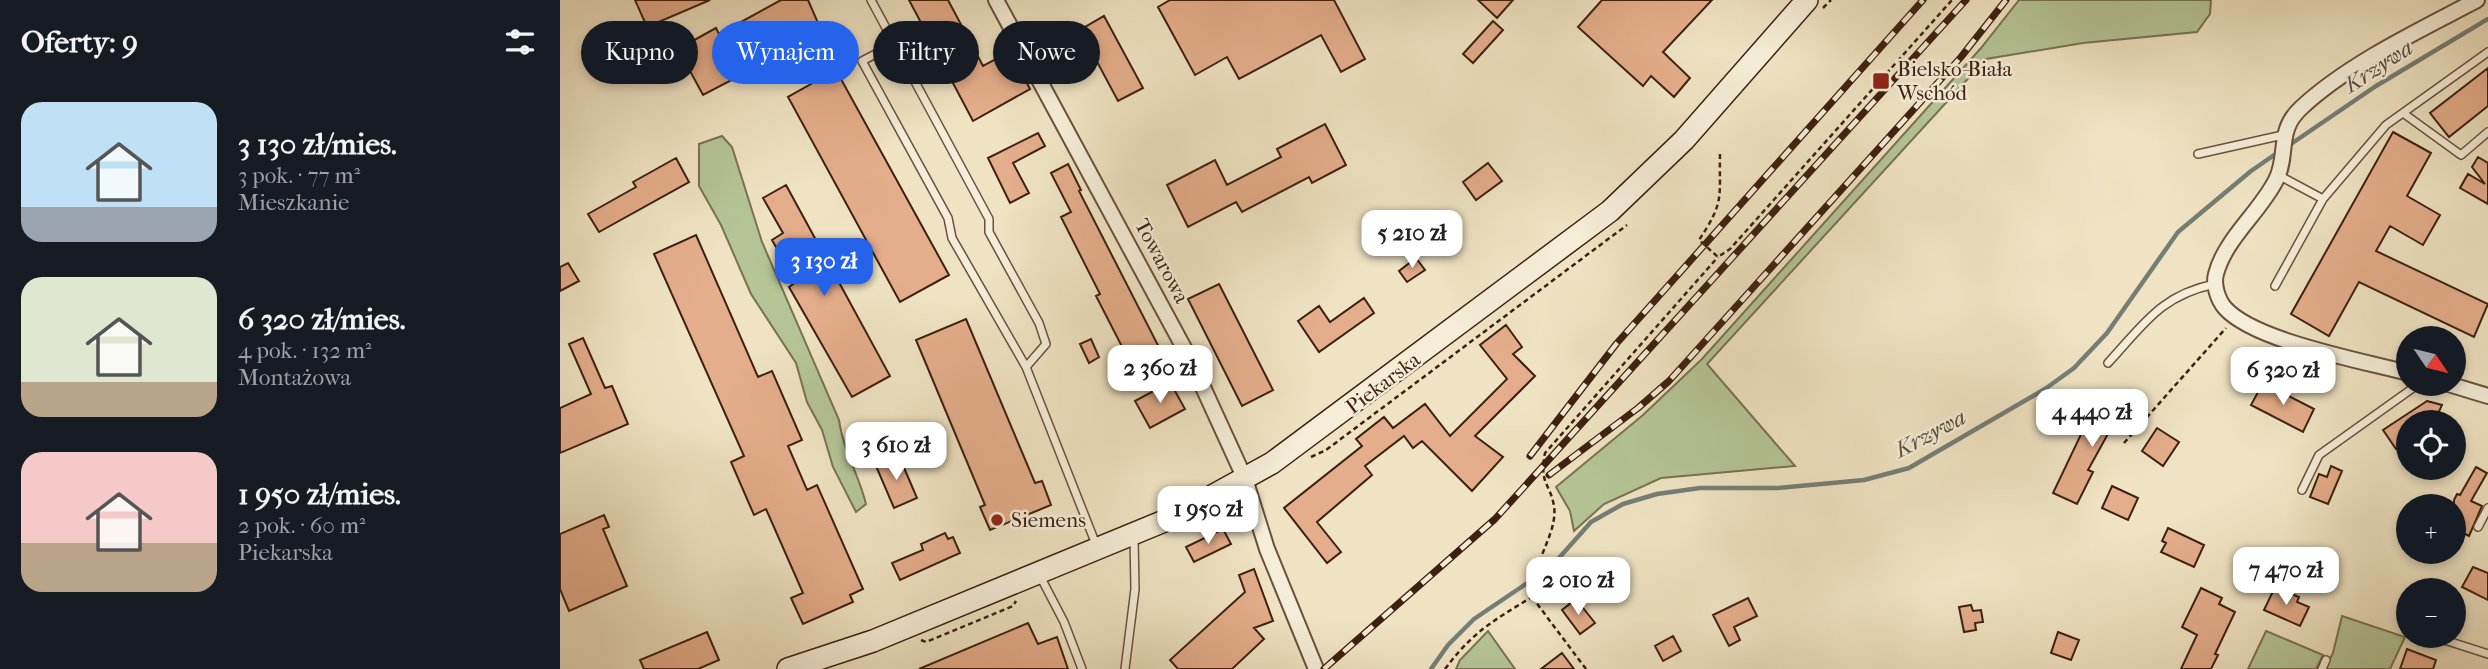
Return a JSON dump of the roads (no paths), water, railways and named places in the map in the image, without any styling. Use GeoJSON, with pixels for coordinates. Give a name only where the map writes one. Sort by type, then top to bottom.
{"type":"FeatureCollection","features":[{"type":"Feature","properties":{"kind":"street","name":"Towarowa"},"geometry":{"type":"LineString","coordinates":[[996,0],[1191,362],[1245,479],[1267,549],[1316,669]]}},
{"type":"Feature","properties":{"kind":"street","name":"Piekarska"},"geometry":{"type":"LineString","coordinates":[[788,669],[873,640],[1133,534],[1213,498],[1245,479],[1341,414],[1610,211],[1684,140],[1807,0]]}},
{"type":"Feature","properties":{"kind":"street"},"geometry":{"type":"LineString","coordinates":[[2396,370],[2283,339],[2235,318],[2223,306],[2216,284],[2216,274],[2225,255],[2280,171],[2283,135],[2299,109],[2341,77],[2477,0]]}},
{"type":"Feature","properties":{"kind":"street"},"geometry":{"type":"LineString","coordinates":[[2466,389],[2488,396]]}},
{"type":"Feature","properties":{"kind":"street","name":"Piekarska"},"geometry":{"type":"LineString","coordinates":[[826,669],[873,640]]}},
{"type":"Feature","properties":{"kind":"lane"},"geometry":{"type":"LineString","coordinates":[[871,0],[882,21]]}},
{"type":"Feature","properties":{"kind":"lane"},"geometry":{"type":"LineString","coordinates":[[2275,286],[2323,199],[2386,125],[2488,52]]}},
{"type":"Feature","properties":{"kind":"lane"},"geometry":{"type":"LineString","coordinates":[[873,55],[862,61],[873,81]]}},
{"type":"Feature","properties":{"kind":"lane"},"geometry":{"type":"LineString","coordinates":[[875,84],[948,218],[952,238],[1026,367],[1098,548]]}},
{"type":"Feature","properties":{"kind":"lane"},"geometry":{"type":"LineString","coordinates":[[916,84],[989,219],[989,232],[1039,323],[1046,344],[1026,367]]}},
{"type":"Feature","properties":{"kind":"lane"},"geometry":{"type":"LineString","coordinates":[[2403,113],[2461,155],[2488,132]]}},
{"type":"Feature","properties":{"kind":"lane"},"geometry":{"type":"LineString","coordinates":[[2198,154],[2283,135]]}},
{"type":"Feature","properties":{"kind":"lane"},"geometry":{"type":"LineString","coordinates":[[2280,171],[2323,199]]}},
{"type":"Feature","properties":{"kind":"lane"},"geometry":{"type":"LineString","coordinates":[[2108,363],[2156,310],[2175,296],[2216,284]]}},
{"type":"Feature","properties":{"kind":"lane"},"geometry":{"type":"LineString","coordinates":[[2302,490],[2319,456],[2406,396]]}},
{"type":"Feature","properties":{"kind":"lane"},"geometry":{"type":"LineString","coordinates":[[2478,527],[2488,508]]}},
{"type":"Feature","properties":{"kind":"lane"},"geometry":{"type":"LineString","coordinates":[[1125,669],[1135,589],[1133,534]]}},
{"type":"Feature","properties":{"kind":"lane"},"geometry":{"type":"LineString","coordinates":[[1039,572],[1082,669]]}},
{"type":"Feature","properties":{"kind":"lane"},"geometry":{"type":"LineString","coordinates":[[2466,647],[2488,654]]}},
{"type":"Feature","properties":{"kind":"lane"},"geometry":{"type":"LineString","coordinates":[[2322,669],[2326,660]]}},
{"type":"Feature","properties":{"kind":"waterway","name":"Krzywa"},"geometry":{"type":"LineString","coordinates":[[2288,146],[2376,86],[2488,19]]}},
{"type":"Feature","properties":{"kind":"waterway","name":"Krzywa"},"geometry":{"type":"LineString","coordinates":[[1431,669],[1448,645],[1474,619],[1551,567],[1591,522],[1623,504],[1657,494],[1700,488],[1777,488],[1864,480],[1909,468],[2045,389],[2074,368],[2107,333],[2178,232],[2251,171],[2280,151]]}},
{"type":"Feature","properties":{"kind":"railway"},"geometry":{"type":"LineString","coordinates":[[1530,456],[1617,343],[1923,0]]}},
{"type":"Feature","properties":{"kind":"railway"},"geometry":{"type":"LineString","coordinates":[[1324,669],[1495,519],[1966,0]]}},
{"type":"Feature","properties":{"kind":"railway"},"geometry":{"type":"LineString","coordinates":[[1549,475],[1638,408],[1669,381],[1961,57],[2006,0]]}},
{"type":"Feature","properties":{"kind":"place","name":"Bielsko-Biała Wschód"},"geometry":{"type":"Point","coordinates":[1881,81]}},
{"type":"Feature","properties":{"kind":"place","name":"Siemens"},"geometry":{"type":"Point","coordinates":[997,520]}}]}
